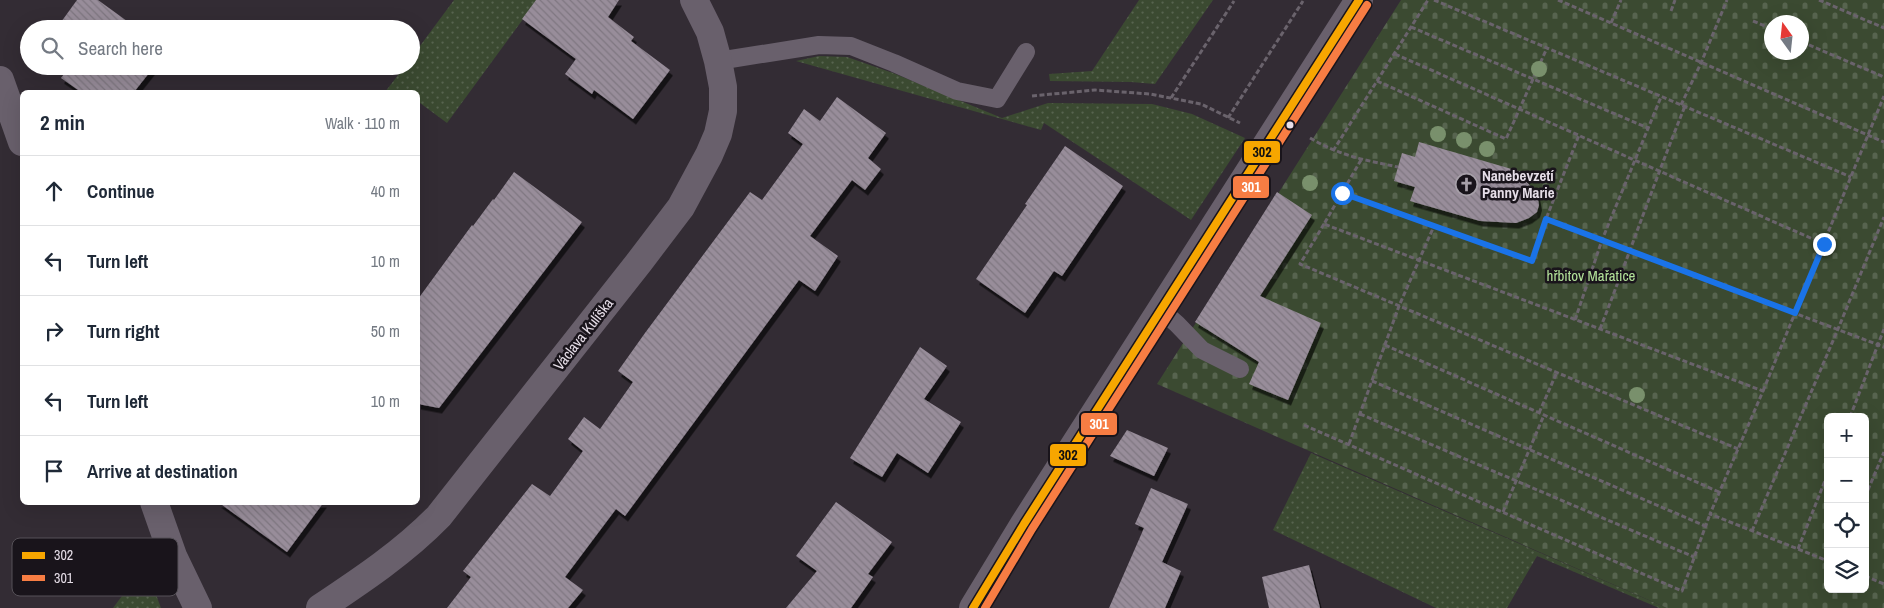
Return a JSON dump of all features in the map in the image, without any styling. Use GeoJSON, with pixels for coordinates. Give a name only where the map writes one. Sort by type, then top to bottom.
{"type":"FeatureCollection","features":[{"type":"Feature","properties":{"kind":"street","name":"Václava Kulíška"},"geometry":{"type":"LineString","coordinates":[[320,608],[389,560],[439,516],[681,207],[718,134],[723,111],[723,87],[718,61],[710,32],[694,0]]}},
{"type":"Feature","properties":{"kind":"street"},"geometry":{"type":"LineString","coordinates":[[973,608],[1024,524],[1359,0]]}},
{"type":"Feature","properties":{"kind":"street"},"geometry":{"type":"LineString","coordinates":[[0,80],[20,136]]}},
{"type":"Feature","properties":{"kind":"street"},"geometry":{"type":"LineString","coordinates":[[155,505],[167,538]]}},
{"type":"Feature","properties":{"kind":"street"},"geometry":{"type":"LineString","coordinates":[[178,566],[198,608]]}},
{"type":"Feature","properties":{"kind":"lane"},"geometry":{"type":"LineString","coordinates":[[718,61],[819,45],[851,46],[957,91],[997,99],[1026,52]]}},
{"type":"Feature","properties":{"kind":"lane"},"geometry":{"type":"LineString","coordinates":[[1161,310],[1188,334],[1202,350],[1240,369]]}},
{"type":"Feature","properties":{"kind":"path"},"geometry":{"type":"LineString","coordinates":[[1333,151],[1428,0]]}},
{"type":"Feature","properties":{"kind":"path"},"geometry":{"type":"LineString","coordinates":[[1434,0],[1851,177]]}},
{"type":"Feature","properties":{"kind":"path"},"geometry":{"type":"LineString","coordinates":[[1558,0],[1884,142]]}},
{"type":"Feature","properties":{"kind":"path"},"geometry":{"type":"LineString","coordinates":[[1611,23],[1621,0]]}},
{"type":"Feature","properties":{"kind":"path"},"geometry":{"type":"LineString","coordinates":[[1671,10],[1675,0]]}},
{"type":"Feature","properties":{"kind":"path"},"geometry":{"type":"LineString","coordinates":[[1600,329],[1631,251],[1683,106],[1727,0]]}},
{"type":"Feature","properties":{"kind":"path"},"geometry":{"type":"LineString","coordinates":[[1818,0],[1884,28]]}},
{"type":"Feature","properties":{"kind":"path"},"geometry":{"type":"LineString","coordinates":[[1171,98],[1234,1]]}},
{"type":"Feature","properties":{"kind":"path"},"geometry":{"type":"LineString","coordinates":[[1228,118],[1303,1]]}},
{"type":"Feature","properties":{"kind":"path"},"geometry":{"type":"LineString","coordinates":[[1753,21],[1764,26]]}},
{"type":"Feature","properties":{"kind":"path"},"geometry":{"type":"LineString","coordinates":[[1411,26],[1648,128]]}},
{"type":"Feature","properties":{"kind":"path"},"geometry":{"type":"LineString","coordinates":[[1809,45],[1884,77]]}},
{"type":"Feature","properties":{"kind":"path"},"geometry":{"type":"LineString","coordinates":[[1377,81],[1506,139],[1547,48]]}},
{"type":"Feature","properties":{"kind":"path"},"geometry":{"type":"LineString","coordinates":[[1394,54],[1824,244]]}},
{"type":"Feature","properties":{"kind":"path"},"geometry":{"type":"LineString","coordinates":[[997,99],[1096,90],[1150,94],[1201,104],[1271,138]]}},
{"type":"Feature","properties":{"kind":"path"},"geometry":{"type":"LineString","coordinates":[[1304,425],[1682,591],[1710,514],[1763,391],[1884,96]]}},
{"type":"Feature","properties":{"kind":"path"},"geometry":{"type":"LineString","coordinates":[[1575,320],[1602,240],[1661,97]]}},
{"type":"Feature","properties":{"kind":"path"},"geometry":{"type":"LineString","coordinates":[[1342,193],[1532,261],[1546,219],[1579,135]]}},
{"type":"Feature","properties":{"kind":"path"},"geometry":{"type":"LineString","coordinates":[[1306,136],[1333,151],[1361,160],[1398,167]]}},
{"type":"Feature","properties":{"kind":"path"},"geometry":{"type":"LineString","coordinates":[[1361,160],[1300,264],[1738,449]]}},
{"type":"Feature","properties":{"kind":"path"},"geometry":{"type":"LineString","coordinates":[[1752,531],[1884,217]]}},
{"type":"Feature","properties":{"kind":"path"},"geometry":{"type":"LineString","coordinates":[[1546,219],[1884,347]]}},
{"type":"Feature","properties":{"kind":"path"},"geometry":{"type":"LineString","coordinates":[[1324,224],[1763,391]]}},
{"type":"Feature","properties":{"kind":"path"},"geometry":{"type":"LineString","coordinates":[[1349,444],[1398,306],[1434,226]]}},
{"type":"Feature","properties":{"kind":"path"},"geometry":{"type":"LineString","coordinates":[[1852,413],[1884,329]]}},
{"type":"Feature","properties":{"kind":"path"},"geometry":{"type":"LineString","coordinates":[[1385,345],[1719,492]]}},
{"type":"Feature","properties":{"kind":"path"},"geometry":{"type":"LineString","coordinates":[[1539,413],[1557,372]]}},
{"type":"Feature","properties":{"kind":"path"},"geometry":{"type":"LineString","coordinates":[[1372,381],[1706,526]]}},
{"type":"Feature","properties":{"kind":"path"},"geometry":{"type":"LineString","coordinates":[[1360,414],[1694,557]]}},
{"type":"Feature","properties":{"kind":"path"},"geometry":{"type":"LineString","coordinates":[[1502,512],[1544,414]]}},
{"type":"Feature","properties":{"kind":"path"},"geometry":{"type":"LineString","coordinates":[[1869,488],[1884,452]]}},
{"type":"Feature","properties":{"kind":"path"},"geometry":{"type":"LineString","coordinates":[[1798,549],[1824,484]]}},
{"type":"Feature","properties":{"kind":"path"},"geometry":{"type":"LineString","coordinates":[[1710,514],[1824,559]]}},
{"type":"Feature","properties":{"kind":"path"},"geometry":{"type":"LineString","coordinates":[[1869,578],[1884,584]]}},
{"type":"Feature","properties":{"kind":"green space"},"geometry":{"type":"Polygon","coordinates":[[[454,0],[537,0],[447,123],[420,103],[420,90],[387,90],[398,75],[420,75],[420,46],[454,0]]]}},
{"type":"Feature","properties":{"kind":"green space"},"geometry":{"type":"Polygon","coordinates":[[[1139,0],[1213,0],[1155,84],[1050,81],[1049,74],[1092,71],[1139,0]]]}},
{"type":"Feature","properties":{"kind":"green space","name":"hřbitov Mařatice"},"geometry":{"type":"Polygon","coordinates":[[[1401,0],[1884,0],[1884,608],[1667,608],[1157,384],[1401,0]]]}},
{"type":"Feature","properties":{"kind":"green space"},"geometry":{"type":"Polygon","coordinates":[[[819,56],[847,57],[893,73],[1002,118],[1048,103],[1152,104],[1192,114],[1245,138],[1191,220],[1044,123],[1041,130],[796,61],[819,56]]]}},
{"type":"Feature","properties":{"kind":"green space"},"geometry":{"type":"Polygon","coordinates":[[[1311,453],[1667,608],[1659,608],[1537,556],[1507,608],[1436,608],[1273,530],[1311,453]]]}},
{"type":"Feature","properties":{"kind":"green space"},"geometry":{"type":"Polygon","coordinates":[[[122,596],[157,596],[161,608],[113,608],[122,596]]]}},
{"type":"Feature","properties":{"kind":"building"},"geometry":{"type":"Polygon","coordinates":[[[77,0],[98,0],[126,20],[63,20],[77,0]]]}},
{"type":"Feature","properties":{"kind":"building"},"geometry":{"type":"Polygon","coordinates":[[[536,0],[619,0],[608,17],[634,37],[631,41],[670,70],[633,119],[594,90],[592,94],[565,74],[576,59],[522,19],[536,0]]]}},
{"type":"Feature","properties":{"kind":"building"},"geometry":{"type":"Polygon","coordinates":[[[63,75],[147,75],[136,90],[78,90],[61,78],[63,75]]]}},
{"type":"Feature","properties":{"kind":"building"},"geometry":{"type":"Polygon","coordinates":[[[837,97],[886,133],[868,158],[881,169],[865,190],[852,180],[810,236],[838,256],[815,291],[799,280],[625,516],[616,509],[565,577],[583,590],[568,608],[447,608],[471,577],[463,571],[532,484],[550,496],[583,451],[568,439],[584,417],[600,429],[633,382],[618,371],[645,333],[750,192],[762,200],[803,144],[788,133],[804,109],[820,121],[837,97]]]}},
{"type":"Feature","properties":{"kind":"building","name":"Nanebevzetí Panny Marie"},"geometry":{"type":"Polygon","coordinates":[[[1419,142],[1529,174],[1526,181],[1537,194],[1539,205],[1537,212],[1529,218],[1516,223],[1480,221],[1410,201],[1415,187],[1394,181],[1402,153],[1415,157],[1419,142]]]}},
{"type":"Feature","properties":{"kind":"building"},"geometry":{"type":"Polygon","coordinates":[[[1065,146],[1123,186],[1062,276],[1054,271],[1025,313],[976,279],[1065,146]]]}},
{"type":"Feature","properties":{"kind":"building"},"geometry":{"type":"Polygon","coordinates":[[[514,172],[582,222],[439,408],[420,404],[420,296],[472,225],[494,200],[514,172]]]}},
{"type":"Feature","properties":{"kind":"building"},"geometry":{"type":"Polygon","coordinates":[[[1277,192],[1312,215],[1260,296],[1321,323],[1288,400],[1249,384],[1259,362],[1195,322],[1277,192]]]}},
{"type":"Feature","properties":{"kind":"building"},"geometry":{"type":"Polygon","coordinates":[[[920,347],[947,366],[924,399],[961,422],[928,473],[897,453],[882,477],[850,458],[920,347]]]}},
{"type":"Feature","properties":{"kind":"building"},"geometry":{"type":"Polygon","coordinates":[[[1127,430],[1168,448],[1154,476],[1110,456],[1127,430]]]}},
{"type":"Feature","properties":{"kind":"building"},"geometry":{"type":"Polygon","coordinates":[[[1151,488],[1188,504],[1162,562],[1181,571],[1165,608],[1109,608],[1144,528],[1135,524],[1151,488]]]}},
{"type":"Feature","properties":{"kind":"building"},"geometry":{"type":"Polygon","coordinates":[[[836,502],[892,542],[868,574],[873,577],[851,608],[786,608],[817,571],[796,556],[836,502]]]}},
{"type":"Feature","properties":{"kind":"building"},"geometry":{"type":"Polygon","coordinates":[[[222,505],[322,505],[287,552],[222,505]]]}},
{"type":"Feature","properties":{"kind":"building"},"geometry":{"type":"Polygon","coordinates":[[[1309,565],[1320,608],[1269,608],[1262,577],[1309,565]]]}},
{"type":"Feature","properties":{"kind":"transit line","name":"302"},"geometry":{"type":"LineString","coordinates":[[973,608],[1024,524],[1359,0]]}},
{"type":"Feature","properties":{"kind":"transit line","name":"301"},"geometry":{"type":"LineString","coordinates":[[985,608],[1032,529],[1367,5]]}},
{"type":"Feature","properties":{"kind":"place","name":"Nanebevzetí Panny Marie"},"geometry":{"type":"Point","coordinates":[1466,184]}},
{"type":"Feature","properties":{"kind":"route"},"geometry":{"type":"LineString","coordinates":[[1342,193],[1532,261],[1546,219],[1795,313],[1824,244]]}}]}
